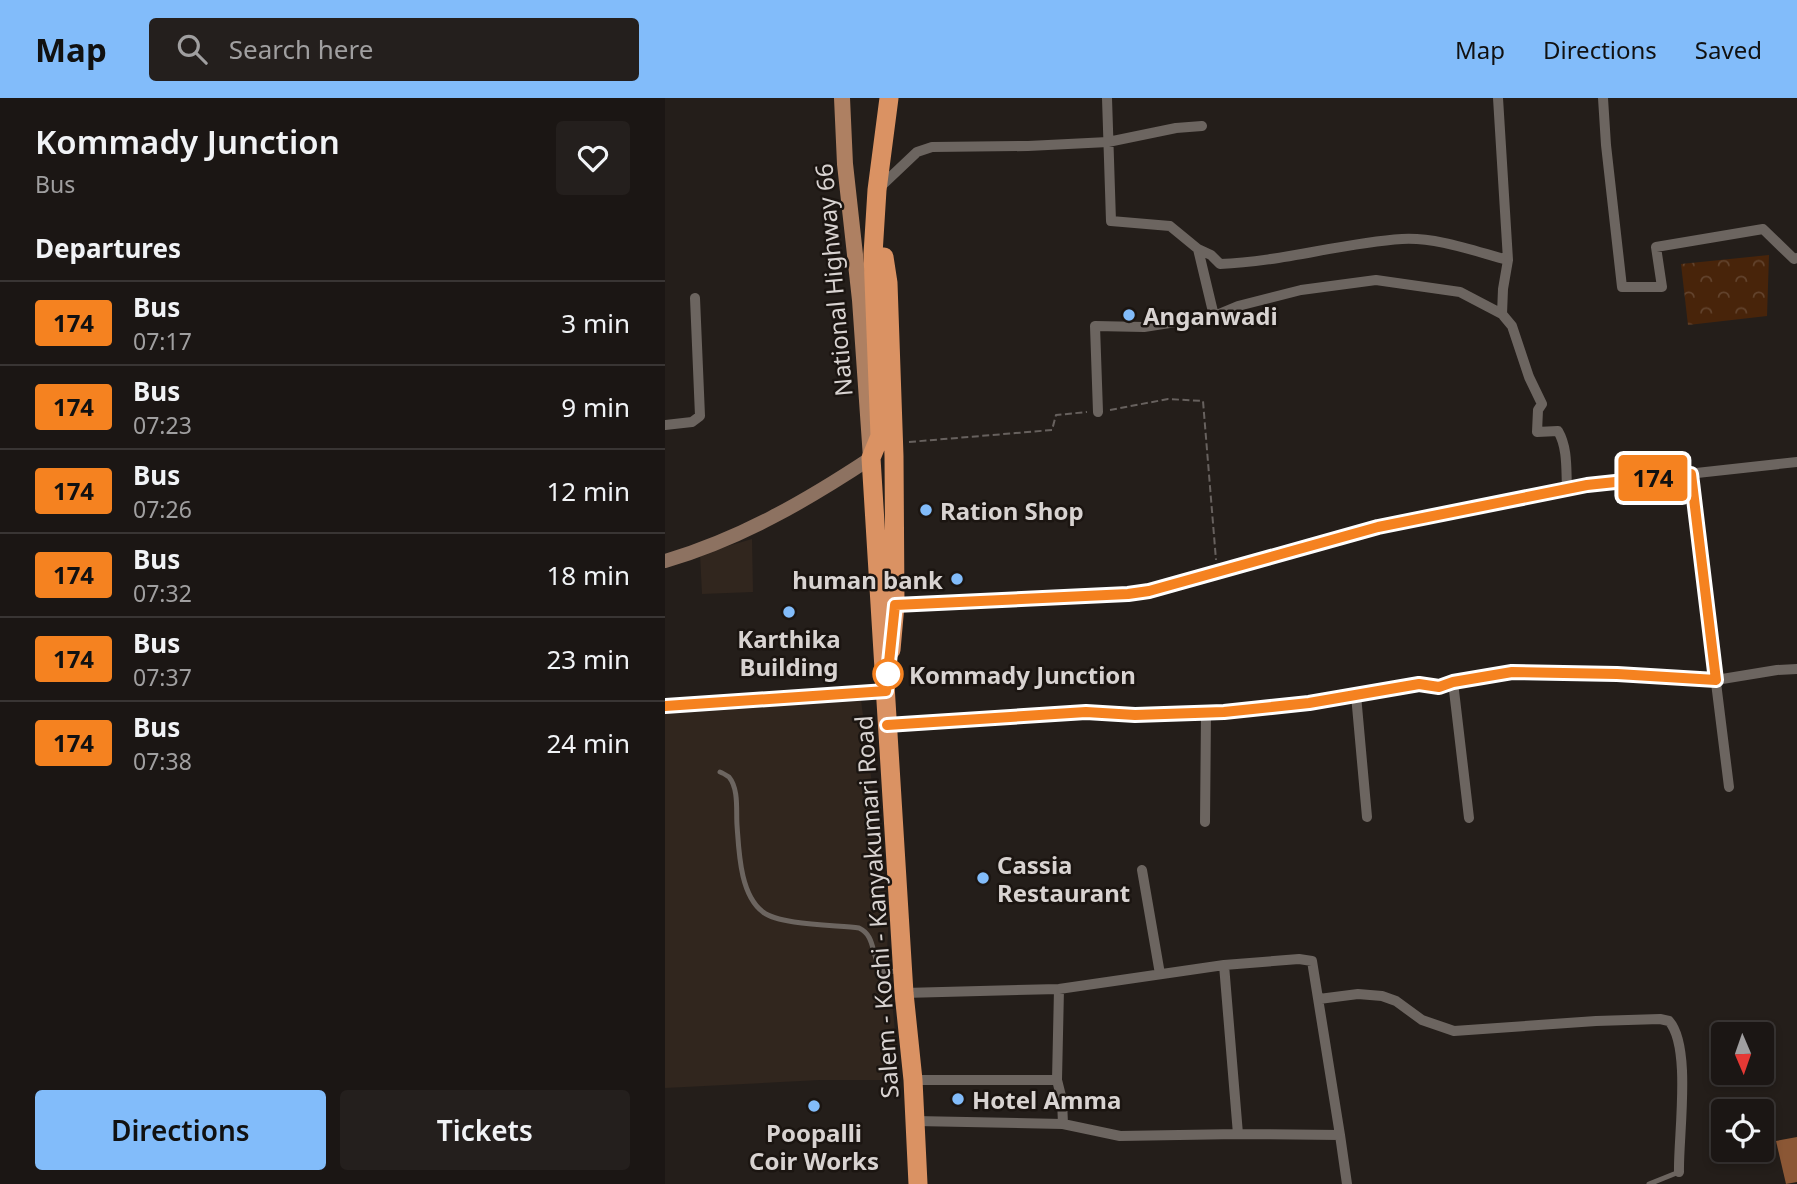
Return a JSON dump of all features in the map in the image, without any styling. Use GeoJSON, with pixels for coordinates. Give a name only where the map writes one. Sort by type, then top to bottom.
{"type":"FeatureCollection","features":[{"type":"Feature","properties":{"kind":"highway"},"geometry":{"type":"LineString","coordinates":[[886,691],[895,605],[894,450],[888,283],[877,199],[889,98]]}},
{"type":"Feature","properties":{"kind":"highway","name":"Salem - Kochi - Kanyakumari Road"},"geometry":{"type":"LineString","coordinates":[[877,199],[873,254],[880,436],[871,458],[878,606],[886,691],[904,993],[913,1080],[918,1184]]}},
{"type":"Feature","properties":{"kind":"highway"},"geometry":{"type":"LineString","coordinates":[[871,458],[894,450]]}},
{"type":"Feature","properties":{"kind":"main road","name":"National Highway 66"},"geometry":{"type":"LineString","coordinates":[[842,98],[845,164],[860,300],[871,458]]}},
{"type":"Feature","properties":{"kind":"main road"},"geometry":{"type":"LineString","coordinates":[[665,561],[731,538],[813,496],[871,458]]}},
{"type":"Feature","properties":{"kind":"street"},"geometry":{"type":"LineString","coordinates":[[1107,98],[1111,221],[1170,226],[1220,264],[1237,264],[1403,239],[1437,241],[1508,260]]}},
{"type":"Feature","properties":{"kind":"street"},"geometry":{"type":"LineString","coordinates":[[1498,98],[1508,260],[1502,314]]}},
{"type":"Feature","properties":{"kind":"street"},"geometry":{"type":"LineString","coordinates":[[1603,98],[1622,287],[1662,287],[1656,247],[1763,229],[1794,259],[1797,258]]}},
{"type":"Feature","properties":{"kind":"street"},"geometry":{"type":"LineString","coordinates":[[877,199],[917,152],[932,147],[1108,142],[1176,128],[1202,126]]}},
{"type":"Feature","properties":{"kind":"street"},"geometry":{"type":"LineString","coordinates":[[1198,249],[1214,316]]}},
{"type":"Feature","properties":{"kind":"street"},"geometry":{"type":"LineString","coordinates":[[1098,412],[1095,327],[1144,327],[1214,316],[1238,306],[1301,290],[1376,280],[1460,292],[1502,314],[1512,326],[1529,377],[1542,404],[1538,410],[1537,432],[1557,431],[1561,437],[1567,489]]}},
{"type":"Feature","properties":{"kind":"street"},"geometry":{"type":"LineString","coordinates":[[665,425],[692,422],[700,416],[695,298]]}},
{"type":"Feature","properties":{"kind":"street"},"geometry":{"type":"LineString","coordinates":[[895,605],[1128,594],[1167,587],[1378,527],[1567,489],[1797,462]]}},
{"type":"Feature","properties":{"kind":"street"},"geometry":{"type":"LineString","coordinates":[[1691,474],[1729,787]]}},
{"type":"Feature","properties":{"kind":"street"},"geometry":{"type":"LineString","coordinates":[[887,725],[1086,712],[1135,715],[1206,713],[1309,703],[1419,684],[1439,687],[1512,672],[1716,680],[1797,669]]}},
{"type":"Feature","properties":{"kind":"street"},"geometry":{"type":"LineString","coordinates":[[1453,682],[1469,818]]}},
{"type":"Feature","properties":{"kind":"street"},"geometry":{"type":"LineString","coordinates":[[665,706],[886,691]]}},
{"type":"Feature","properties":{"kind":"street"},"geometry":{"type":"LineString","coordinates":[[1356,695],[1367,817]]}},
{"type":"Feature","properties":{"kind":"street"},"geometry":{"type":"LineString","coordinates":[[1205,822],[1206,713]]}},
{"type":"Feature","properties":{"kind":"street"},"geometry":{"type":"LineString","coordinates":[[1142,870],[1160,974]]}},
{"type":"Feature","properties":{"kind":"street"},"geometry":{"type":"LineString","coordinates":[[904,993],[1059,989],[1224,965],[1310,960],[1315,969],[1347,1184]]}},
{"type":"Feature","properties":{"kind":"street"},"geometry":{"type":"LineString","coordinates":[[1224,965],[1238,1134]]}},
{"type":"Feature","properties":{"kind":"street"},"geometry":{"type":"LineString","coordinates":[[1059,989],[1057,1080],[1062,1100],[1063,1124]]}},
{"type":"Feature","properties":{"kind":"street"},"geometry":{"type":"LineString","coordinates":[[1319,999],[1358,994],[1383,996],[1396,1001],[1422,1020],[1454,1031],[1596,1021],[1669,1021],[1677,1037],[1683,1083],[1684,1104],[1678,1139],[1679,1172]]}},
{"type":"Feature","properties":{"kind":"street"},"geometry":{"type":"LineString","coordinates":[[913,1080],[1057,1080]]}},
{"type":"Feature","properties":{"kind":"street"},"geometry":{"type":"LineString","coordinates":[[915,1121],[1063,1124],[1120,1136],[1340,1135]]}},
{"type":"Feature","properties":{"kind":"lane"},"geometry":{"type":"LineString","coordinates":[[720,772],[729,778],[736,798],[737,827],[747,888],[750,897],[764,913],[794,922],[867,931],[879,967],[884,972],[904,971]]}},
{"type":"Feature","properties":{"kind":"lane"},"geometry":{"type":"LineString","coordinates":[[1649,1184],[1679,1172]]}},
{"type":"Feature","properties":{"kind":"path"},"geometry":{"type":"LineString","coordinates":[[894,450],[1052,430],[1056,415],[1098,412],[1168,399],[1203,401],[1217,573]]}},
{"type":"Feature","properties":{"kind":"shaded area"},"geometry":{"type":"Polygon","coordinates":[[[752,539],[753,592],[702,594],[700,554],[752,539]]]}},
{"type":"Feature","properties":{"kind":"shaded area"},"geometry":{"type":"Polygon","coordinates":[[[861,700],[889,913],[887,952],[900,1080],[820,1080],[665,1088],[665,710],[861,700]]]}},
{"type":"Feature","properties":{"kind":"shaded area"},"geometry":{"type":"Polygon","coordinates":[[[1797,1137],[1797,1182],[1786,1184],[1776,1141],[1797,1137]]]}},
{"type":"Feature","properties":{"kind":"green space"},"geometry":{"type":"Polygon","coordinates":[[[1769,255],[1767,316],[1688,325],[1681,264],[1769,255]]]}},
{"type":"Feature","properties":{"kind":"bus line","name":"174"},"geometry":{"type":"LineString","coordinates":[[665,706],[886,691],[895,605],[1149,591],[1378,527],[1587,485],[1691,474],[1716,680],[1617,674],[1512,672],[1439,687],[1419,684],[1309,703],[1224,712],[1135,715],[1086,712],[887,725]]}},
{"type":"Feature","properties":{"kind":"place","name":"Anganwadi"},"geometry":{"type":"Point","coordinates":[1129,315]}},
{"type":"Feature","properties":{"kind":"place","name":"Ration Shop"},"geometry":{"type":"Point","coordinates":[926,510]}},
{"type":"Feature","properties":{"kind":"place","name":"human bank"},"geometry":{"type":"Point","coordinates":[957,579]}},
{"type":"Feature","properties":{"kind":"place","name":"Karthika Building"},"geometry":{"type":"Point","coordinates":[789,612]}},
{"type":"Feature","properties":{"kind":"place","name":"Kommady Junction"},"geometry":{"type":"Point","coordinates":[888,674]}},
{"type":"Feature","properties":{"kind":"place","name":"Cassia Restaurant"},"geometry":{"type":"Point","coordinates":[983,878]}},
{"type":"Feature","properties":{"kind":"place","name":"Hotel Amma"},"geometry":{"type":"Point","coordinates":[958,1099]}},
{"type":"Feature","properties":{"kind":"place","name":"Poopalli Coir Works"},"geometry":{"type":"Point","coordinates":[814,1106]}}]}
